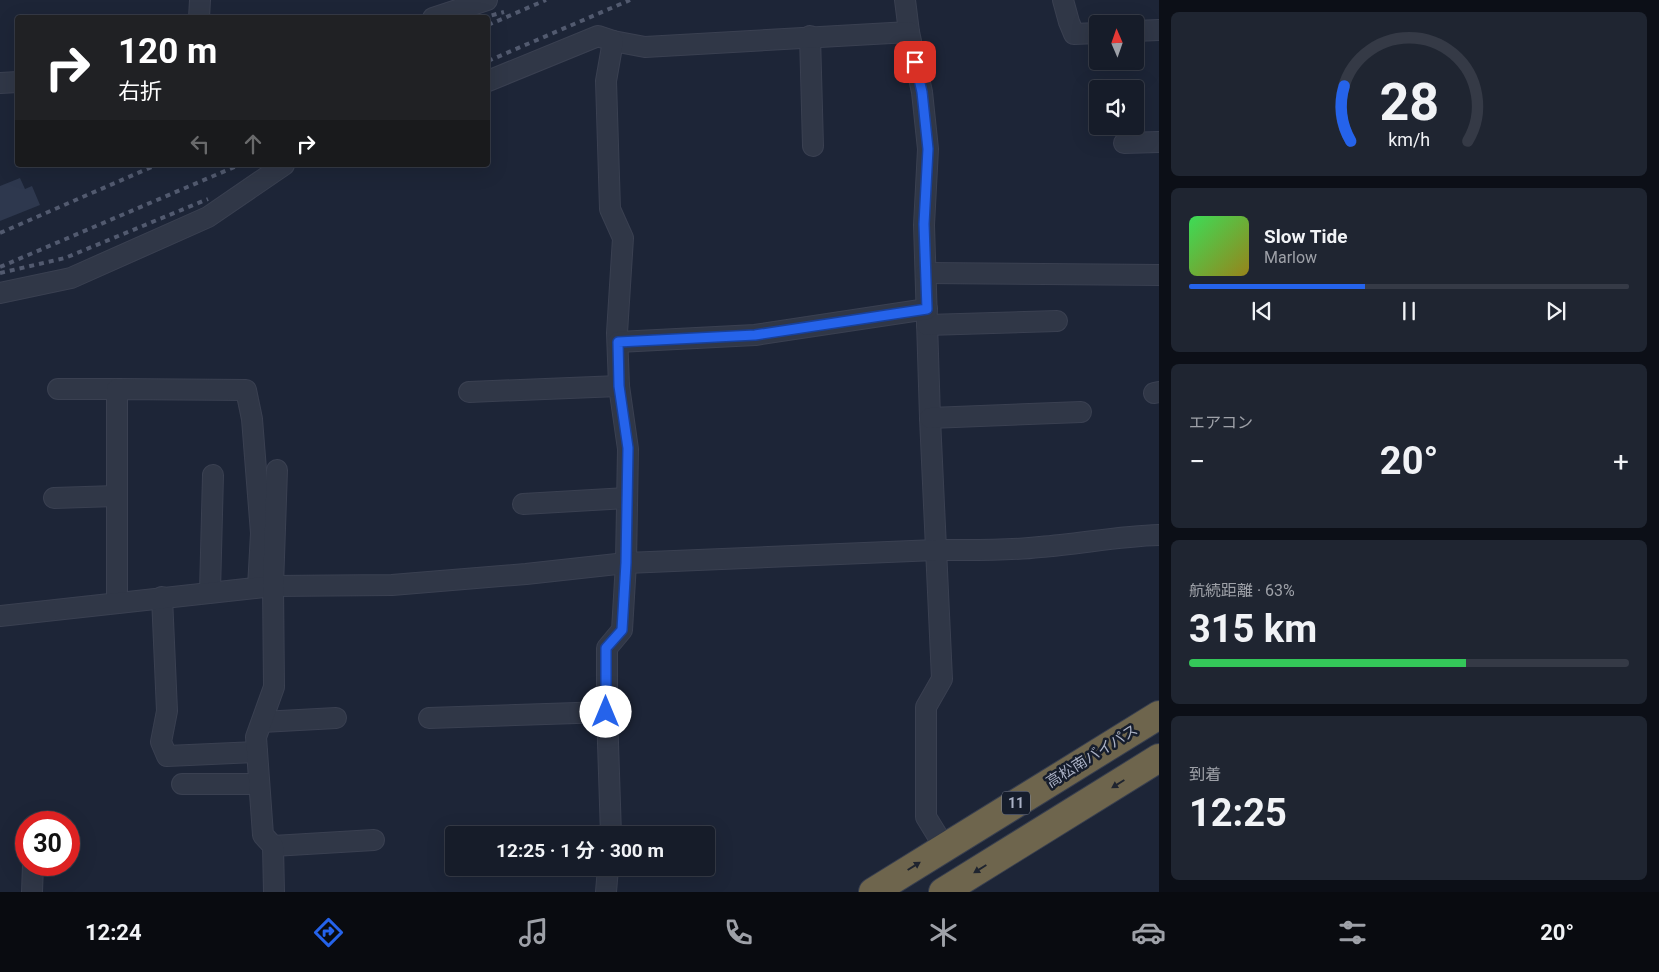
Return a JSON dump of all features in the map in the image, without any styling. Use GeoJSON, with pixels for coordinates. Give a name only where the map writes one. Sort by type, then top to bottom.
{"type":"FeatureCollection","features":[{"type":"Feature","properties":{"kind":"highway","name":"高松南バイパス"},"geometry":{"type":"LineString","coordinates":[[873,892],[1159,714]]}},
{"type":"Feature","properties":{"kind":"highway","name":"11"},"geometry":{"type":"LineString","coordinates":[[943,892],[1159,758]]}},
{"type":"Feature","properties":{"kind":"street"},"geometry":{"type":"LineString","coordinates":[[199,15],[200,0]]}},
{"type":"Feature","properties":{"kind":"street"},"geometry":{"type":"LineString","coordinates":[[442,15],[487,0]]}},
{"type":"Feature","properties":{"kind":"street"},"geometry":{"type":"LineString","coordinates":[[905,0],[909,32],[922,92],[928,149],[924,224],[930,418],[942,679],[926,707],[926,817],[944,848]]}},
{"type":"Feature","properties":{"kind":"street"},"geometry":{"type":"LineString","coordinates":[[1063,0],[1074,34],[1089,33]]}},
{"type":"Feature","properties":{"kind":"street"},"geometry":{"type":"LineString","coordinates":[[1144,31],[1159,30]]}},
{"type":"Feature","properties":{"kind":"street"},"geometry":{"type":"LineString","coordinates":[[490,80],[598,36],[645,47],[810,36],[909,32]]}},
{"type":"Feature","properties":{"kind":"street"},"geometry":{"type":"LineString","coordinates":[[810,36],[812,146]]}},
{"type":"Feature","properties":{"kind":"street"},"geometry":{"type":"LineString","coordinates":[[611,826],[606,712],[606,648],[622,630],[626,563],[628,448],[619,386],[618,342],[623,238],[610,209],[606,81],[614,41]]}},
{"type":"Feature","properties":{"kind":"street"},"geometry":{"type":"LineString","coordinates":[[0,83],[15,82]]}},
{"type":"Feature","properties":{"kind":"street"},"geometry":{"type":"LineString","coordinates":[[1124,143],[1159,142]]}},
{"type":"Feature","properties":{"kind":"street"},"geometry":{"type":"LineString","coordinates":[[0,293],[71,278],[208,217],[281,167]]}},
{"type":"Feature","properties":{"kind":"street"},"geometry":{"type":"LineString","coordinates":[[926,273],[1159,275]]}},
{"type":"Feature","properties":{"kind":"street"},"geometry":{"type":"LineString","coordinates":[[618,342],[755,335],[927,317],[1057,321]]}},
{"type":"Feature","properties":{"kind":"street"},"geometry":{"type":"LineString","coordinates":[[469,392],[619,386]]}},
{"type":"Feature","properties":{"kind":"street"},"geometry":{"type":"LineString","coordinates":[[58,389],[246,390],[252,419],[274,687],[256,737],[263,835],[273,846],[274,892]]}},
{"type":"Feature","properties":{"kind":"street"},"geometry":{"type":"LineString","coordinates":[[116,602],[117,389]]}},
{"type":"Feature","properties":{"kind":"street"},"geometry":{"type":"LineString","coordinates":[[930,418],[1081,412]]}},
{"type":"Feature","properties":{"kind":"street"},"geometry":{"type":"LineString","coordinates":[[265,587],[277,470]]}},
{"type":"Feature","properties":{"kind":"street"},"geometry":{"type":"LineString","coordinates":[[210,592],[213,475]]}},
{"type":"Feature","properties":{"kind":"street"},"geometry":{"type":"LineString","coordinates":[[54,498],[116,496]]}},
{"type":"Feature","properties":{"kind":"street"},"geometry":{"type":"LineString","coordinates":[[523,504],[627,498]]}},
{"type":"Feature","properties":{"kind":"street"},"geometry":{"type":"LineString","coordinates":[[0,616],[265,587],[392,585],[526,574],[626,563],[936,550],[1040,548],[1134,535],[1159,535]]}},
{"type":"Feature","properties":{"kind":"street"},"geometry":{"type":"LineString","coordinates":[[162,598],[167,711],[161,742],[167,756],[258,752]]}},
{"type":"Feature","properties":{"kind":"street"},"geometry":{"type":"LineString","coordinates":[[428,718],[606,712]]}},
{"type":"Feature","properties":{"kind":"street"},"geometry":{"type":"LineString","coordinates":[[262,722],[336,718]]}},
{"type":"Feature","properties":{"kind":"street"},"geometry":{"type":"LineString","coordinates":[[182,784],[259,784]]}},
{"type":"Feature","properties":{"kind":"street"},"geometry":{"type":"LineString","coordinates":[[273,846],[374,840]]}},
{"type":"Feature","properties":{"kind":"street"},"geometry":{"type":"LineString","coordinates":[[32,892],[33,876]]}},
{"type":"Feature","properties":{"kind":"street"},"geometry":{"type":"LineString","coordinates":[[606,892],[607,876]]}},
{"type":"Feature","properties":{"kind":"building"},"geometry":{"type":"Polygon","coordinates":[[[20,178],[25,189],[32,186],[40,205],[0,221],[0,186],[20,178]]]}},
{"type":"Feature","properties":{"kind":"railway"},"geometry":{"type":"LineString","coordinates":[[490,24],[546,0]]}},
{"type":"Feature","properties":{"kind":"railway"},"geometry":{"type":"LineString","coordinates":[[490,60],[630,0]]}},
{"type":"Feature","properties":{"kind":"railway"},"geometry":{"type":"LineString","coordinates":[[490,16],[504,12]]}},
{"type":"Feature","properties":{"kind":"railway"},"geometry":{"type":"LineString","coordinates":[[0,233],[151,167]]}},
{"type":"Feature","properties":{"kind":"railway"},"geometry":{"type":"LineString","coordinates":[[0,267],[234,167]]}},
{"type":"Feature","properties":{"kind":"railway"},"geometry":{"type":"LineString","coordinates":[[0,273],[65,258],[208,199]]}},
{"type":"Feature","properties":{"kind":"route"},"geometry":{"type":"LineString","coordinates":[[606,712],[606,648],[622,630],[626,563],[628,448],[619,386],[618,342],[755,335],[927,309],[924,224],[928,149],[922,92],[915,62]]}}]}
